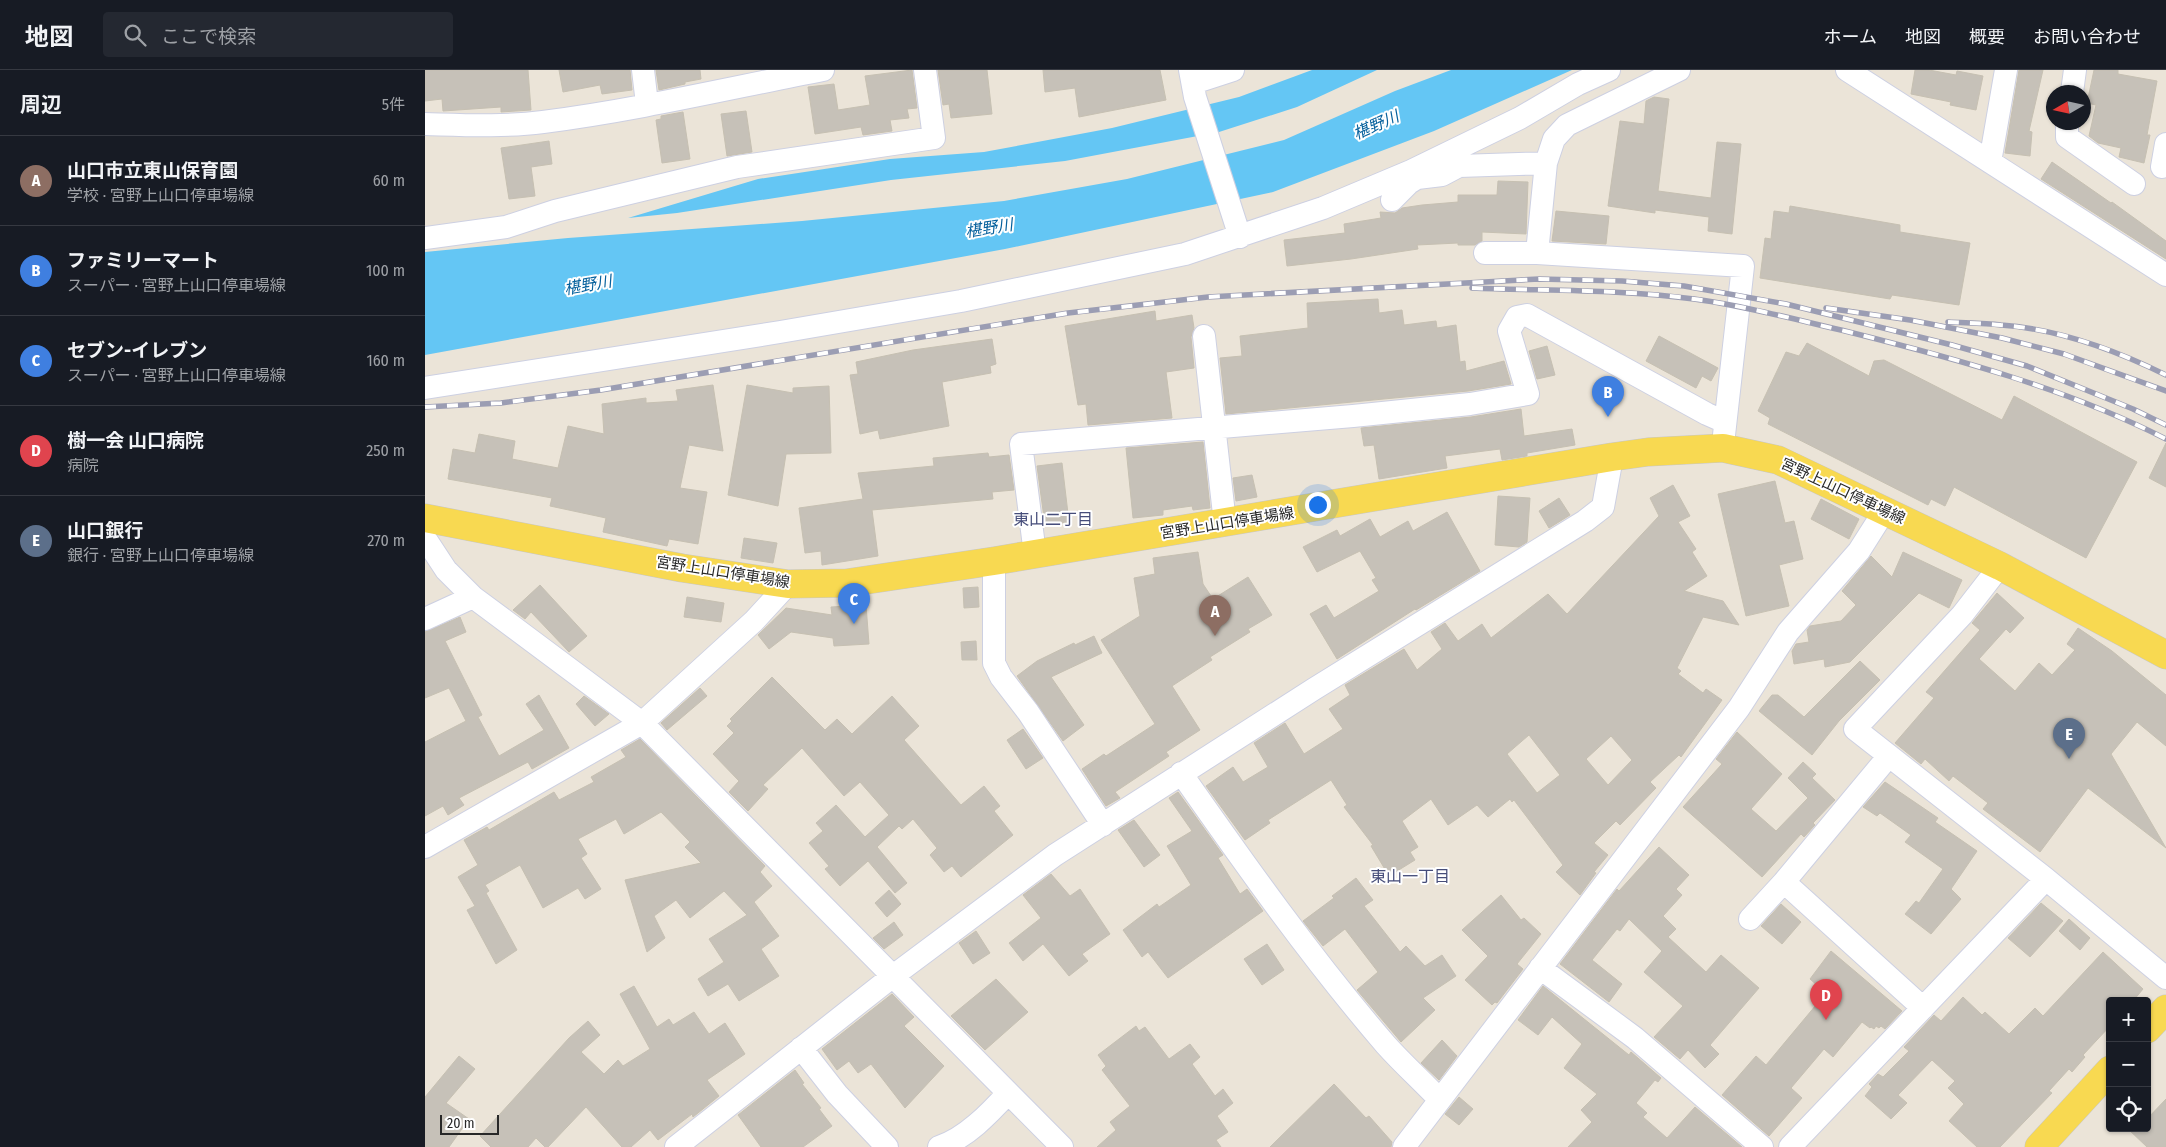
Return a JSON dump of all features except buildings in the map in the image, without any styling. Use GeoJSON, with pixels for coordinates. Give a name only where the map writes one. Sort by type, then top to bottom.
{"type":"FeatureCollection","features":[{"type":"Feature","properties":{"kind":"main road","name":"宮野上山口停車場線"},"geometry":{"type":"LineString","coordinates":[[425,518],[682,568],[788,584],[847,583],[995,561],[1648,452],[1724,435],[2000,566],[2166,654]]}},
{"type":"Feature","properties":{"kind":"main road"},"geometry":{"type":"LineString","coordinates":[[2151,1025],[2166,1009]]}},
{"type":"Feature","properties":{"kind":"main road"},"geometry":{"type":"LineString","coordinates":[[2039,1147],[2106,1074]]}},
{"type":"Feature","properties":{"kind":"street"},"geometry":{"type":"LineString","coordinates":[[643,70],[647,104]]}},
{"type":"Feature","properties":{"kind":"street"},"geometry":{"type":"LineString","coordinates":[[425,124],[477,126],[542,122],[823,70]]}},
{"type":"Feature","properties":{"kind":"street"},"geometry":{"type":"LineString","coordinates":[[425,238],[506,227],[555,211],[737,167],[934,138],[925,70]]}},
{"type":"Feature","properties":{"kind":"street"},"geometry":{"type":"LineString","coordinates":[[1233,70],[1193,83],[1238,230]]}},
{"type":"Feature","properties":{"kind":"street"},"geometry":{"type":"LineString","coordinates":[[425,388],[771,334],[961,301],[1185,254],[1238,230],[1323,208],[1414,175],[1520,118],[1578,84],[1609,70]]}},
{"type":"Feature","properties":{"kind":"street"},"geometry":{"type":"LineString","coordinates":[[1537,253],[1546,163],[1554,139],[1567,125],[1679,70]]}},
{"type":"Feature","properties":{"kind":"street"},"geometry":{"type":"LineString","coordinates":[[1847,70],[2166,275]]}},
{"type":"Feature","properties":{"kind":"street"},"geometry":{"type":"LineString","coordinates":[[1990,162],[2006,70]]}},
{"type":"Feature","properties":{"kind":"street"},"geometry":{"type":"LineString","coordinates":[[2073,85],[2075,70]]}},
{"type":"Feature","properties":{"kind":"street"},"geometry":{"type":"LineString","coordinates":[[2067,130],[2067,137],[2134,184]]}},
{"type":"Feature","properties":{"kind":"street"},"geometry":{"type":"LineString","coordinates":[[2162,167],[2166,144]]}},
{"type":"Feature","properties":{"kind":"street"},"geometry":{"type":"LineString","coordinates":[[1414,175],[1442,175],[1459,166],[1546,163]]}},
{"type":"Feature","properties":{"kind":"street"},"geometry":{"type":"LineString","coordinates":[[1392,200],[1409,183],[1414,175]]}},
{"type":"Feature","properties":{"kind":"street"},"geometry":{"type":"LineString","coordinates":[[1485,253],[1537,253],[1743,266],[1724,435]]}},
{"type":"Feature","properties":{"kind":"street"},"geometry":{"type":"LineString","coordinates":[[1035,554],[1021,444],[1470,404],[1528,394],[1509,331],[1517,317],[1527,316],[1707,414],[1724,435]]}},
{"type":"Feature","properties":{"kind":"street"},"geometry":{"type":"LineString","coordinates":[[1204,336],[1225,523]]}},
{"type":"Feature","properties":{"kind":"street"},"geometry":{"type":"LineString","coordinates":[[675,1147],[893,976],[1055,855],[1181,773],[1585,521],[1603,507],[1612,457]]}},
{"type":"Feature","properties":{"kind":"street"},"geometry":{"type":"LineString","coordinates":[[1404,1147],[1739,708],[1787,632],[1859,551],[1885,510]]}},
{"type":"Feature","properties":{"kind":"street"},"geometry":{"type":"LineString","coordinates":[[425,538],[446,570],[473,597],[642,724],[1062,1147]]}},
{"type":"Feature","properties":{"kind":"street"},"geometry":{"type":"LineString","coordinates":[[995,561],[994,663],[1001,677],[1028,712],[1103,825]]}},
{"type":"Feature","properties":{"kind":"street"},"geometry":{"type":"LineString","coordinates":[[2000,566],[1962,616],[1855,729],[1888,757],[2046,879],[2166,978]]}},
{"type":"Feature","properties":{"kind":"street"},"geometry":{"type":"LineString","coordinates":[[425,847],[642,724],[755,621],[788,584]]}},
{"type":"Feature","properties":{"kind":"street"},"geometry":{"type":"LineString","coordinates":[[425,619],[473,597]]}},
{"type":"Feature","properties":{"kind":"street"},"geometry":{"type":"LineString","coordinates":[[1750,919],[1784,882],[1888,757]]}},
{"type":"Feature","properties":{"kind":"street"},"geometry":{"type":"LineString","coordinates":[[1181,773],[1235,851],[1307,948],[1387,1045],[1439,1099]]}},
{"type":"Feature","properties":{"kind":"street"},"geometry":{"type":"LineString","coordinates":[[1790,1147],[2046,879]]}},
{"type":"Feature","properties":{"kind":"street"},"geometry":{"type":"LineString","coordinates":[[1784,882],[1923,1008]]}},
{"type":"Feature","properties":{"kind":"street"},"geometry":{"type":"LineString","coordinates":[[1540,968],[1635,1038],[1762,1147]]}},
{"type":"Feature","properties":{"kind":"street"},"geometry":{"type":"LineString","coordinates":[[801,1048],[837,1094],[887,1147]]}},
{"type":"Feature","properties":{"kind":"street"},"geometry":{"type":"LineString","coordinates":[[939,1147],[951,1144],[969,1130],[1008,1093]]}},
{"type":"Feature","properties":{"kind":"water"},"geometry":{"type":"Polygon","coordinates":[[[1312,70],[1377,70],[1297,107],[1219,132],[1065,161],[891,180],[677,213],[628,218],[758,179],[890,159],[984,152],[1112,128],[1239,97],[1312,70]]]}},
{"type":"Feature","properties":{"kind":"water","name":"椹野川"},"geometry":{"type":"Polygon","coordinates":[[[1451,70],[1572,70],[1434,131],[1273,192],[1005,249],[425,355],[425,252],[568,238],[802,221],[1004,201],[1127,179],[1284,140],[1395,91],[1451,70]]]}},
{"type":"Feature","properties":{"kind":"railway"},"geometry":{"type":"LineString","coordinates":[[425,407],[501,403],[601,390],[1068,313],[1208,297],[1539,279],[1622,281],[1684,286],[1786,304],[1952,345],[2027,366],[2133,409],[2166,425]]}},
{"type":"Feature","properties":{"kind":"railway"},"geometry":{"type":"LineString","coordinates":[[1472,288],[1639,293],[1694,299],[1752,309],[1889,342],[2010,376],[2089,405],[2166,439]]}},
{"type":"Feature","properties":{"kind":"railway"},"geometry":{"type":"LineString","coordinates":[[1826,308],[1910,320],[2002,338],[2064,354],[2166,391]]}},
{"type":"Feature","properties":{"kind":"railway"},"geometry":{"type":"LineString","coordinates":[[1948,322],[2022,327],[2065,336],[2127,357],[2166,375]]}},
{"type":"Feature","properties":{"kind":"place","name":"ファミリーマート"},"geometry":{"type":"Point","coordinates":[1608,417]}},
{"type":"Feature","properties":{"kind":"place","name":"セブン-イレブン"},"geometry":{"type":"Point","coordinates":[854,624]}},
{"type":"Feature","properties":{"kind":"place","name":"山口市立東山保育園"},"geometry":{"type":"Point","coordinates":[1215,636]}},
{"type":"Feature","properties":{"kind":"place","name":"山口銀行"},"geometry":{"type":"Point","coordinates":[2069,759]}},
{"type":"Feature","properties":{"kind":"place","name":"樹一会 山口病院"},"geometry":{"type":"Point","coordinates":[1826,1020]}},
{"type":"Feature","properties":{"kind":"district","name":"東山二丁目"},"geometry":{"type":"Point","coordinates":[1053,519]}},
{"type":"Feature","properties":{"kind":"district","name":"東山一丁目"},"geometry":{"type":"Point","coordinates":[1410,876]}}]}
